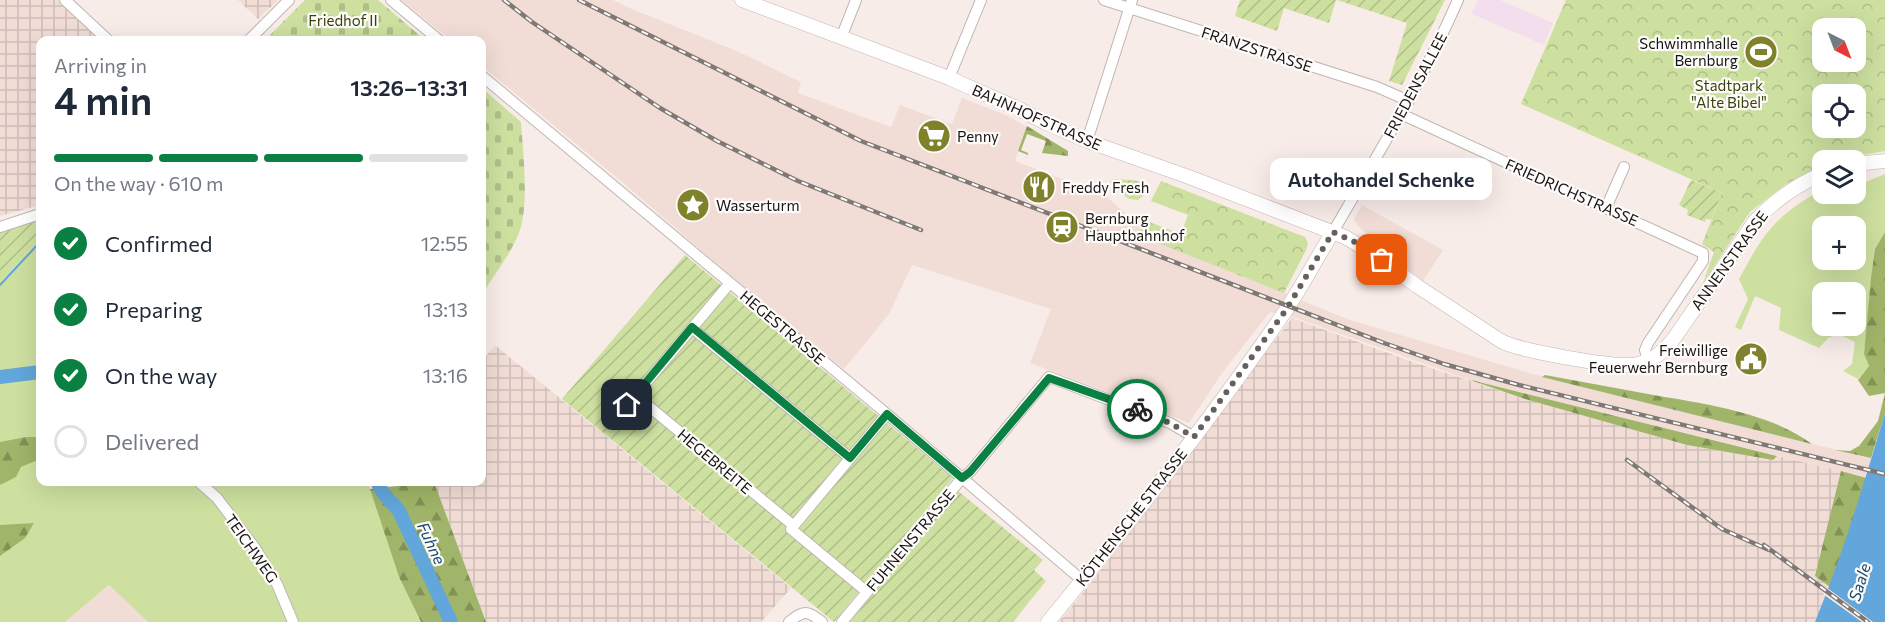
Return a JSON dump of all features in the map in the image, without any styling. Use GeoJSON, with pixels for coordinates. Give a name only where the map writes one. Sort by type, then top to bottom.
{"type":"FeatureCollection","features":[{"type":"Feature","properties":{"kind":"main road","name":"BAHNHOFSTRASSE"},"geometry":{"type":"LineString","coordinates":[[742,0],[949,78],[1002,100],[1087,141],[1333,232]]}},
{"type":"Feature","properties":{"kind":"main road"},"geometry":{"type":"LineString","coordinates":[[1866,163],[1885,161]]}},
{"type":"Feature","properties":{"kind":"main road","name":"ANNENSTRASSE"},"geometry":{"type":"LineString","coordinates":[[1648,361],[1660,354],[1671,342],[1755,221],[1784,194],[1812,179]]}},
{"type":"Feature","properties":{"kind":"main road"},"geometry":{"type":"LineString","coordinates":[[1333,232],[1355,242],[1507,345],[1522,350],[1630,366],[1648,361]]}},
{"type":"Feature","properties":{"kind":"main road","name":"KÖTHENSCHE STRASSE"},"geometry":{"type":"LineString","coordinates":[[1048,622],[1149,498],[1194,437],[1286,310],[1333,232]]}},
{"type":"Feature","properties":{"kind":"street"},"geometry":{"type":"LineString","coordinates":[[65,0],[104,36]]}},
{"type":"Feature","properties":{"kind":"street"},"geometry":{"type":"LineString","coordinates":[[253,36],[289,0]]}},
{"type":"Feature","properties":{"kind":"street"},"geometry":{"type":"LineString","coordinates":[[391,0],[434,36]]}},
{"type":"Feature","properties":{"kind":"street"},"geometry":{"type":"LineString","coordinates":[[841,38],[856,0]]}},
{"type":"Feature","properties":{"kind":"street"},"geometry":{"type":"LineString","coordinates":[[949,78],[981,0]]}},
{"type":"Feature","properties":{"kind":"street","name":"FRANZSTRASSE"},"geometry":{"type":"LineString","coordinates":[[1104,0],[1131,4],[1377,87],[1409,101]]}},
{"type":"Feature","properties":{"kind":"street","name":"FRIEDENSALLEE"},"geometry":{"type":"LineString","coordinates":[[1333,232],[1409,101],[1458,0]]}},
{"type":"Feature","properties":{"kind":"street"},"geometry":{"type":"LineString","coordinates":[[1087,141],[1131,4]]}},
{"type":"Feature","properties":{"kind":"street","name":"HEGESTRASSE"},"geometry":{"type":"LineString","coordinates":[[486,79],[1083,580]]}},
{"type":"Feature","properties":{"kind":"street","name":"FRIEDRICHSTRASSE"},"geometry":{"type":"LineString","coordinates":[[1401,114],[1700,251],[1703,254],[1703,261]]}},
{"type":"Feature","properties":{"kind":"street"},"geometry":{"type":"LineString","coordinates":[[1606,208],[1623,168]]}},
{"type":"Feature","properties":{"kind":"street"},"geometry":{"type":"LineString","coordinates":[[0,227],[36,215]]}},
{"type":"Feature","properties":{"kind":"street","name":"ANNENSTRASSE"},"geometry":{"type":"LineString","coordinates":[[1648,361],[1645,350],[1648,343],[1703,261]]}},
{"type":"Feature","properties":{"kind":"street"},"geometry":{"type":"LineString","coordinates":[[619,415],[729,283]]}},
{"type":"Feature","properties":{"kind":"street"},"geometry":{"type":"LineString","coordinates":[[692,327],[850,458]]}},
{"type":"Feature","properties":{"kind":"street","name":"FUHNENSTRASSE"},"geometry":{"type":"LineString","coordinates":[[842,622],[1049,378],[1170,423],[1194,437]]}},
{"type":"Feature","properties":{"kind":"street","name":"HEGEBREITE"},"geometry":{"type":"LineString","coordinates":[[636,395],[794,526],[791,530],[867,592]]}},
{"type":"Feature","properties":{"kind":"street"},"geometry":{"type":"LineString","coordinates":[[794,526],[887,414]]}},
{"type":"Feature","properties":{"kind":"street","name":"TEICHWEG"},"geometry":{"type":"LineString","coordinates":[[204,486],[217,498],[255,548],[277,584],[293,622]]}},
{"type":"Feature","properties":{"kind":"street"},"geometry":{"type":"LineString","coordinates":[[789,622],[803,612],[808,612],[822,622]]}},
{"type":"Feature","properties":{"kind":"shaded area"},"geometry":{"type":"Polygon","coordinates":[[[0,0],[58,0],[96,36],[36,36],[36,206],[0,216],[0,0]]]}},
{"type":"Feature","properties":{"kind":"shaded area"},"geometry":{"type":"Polygon","coordinates":[[[238,0],[278,0],[258,19],[238,0]]]}},
{"type":"Feature","properties":{"kind":"shaded area","name":"Bernburg Hauptbahnhof"},"geometry":{"type":"Polygon","coordinates":[[[401,0],[613,0],[739,52],[801,82],[798,93],[891,127],[900,105],[952,124],[962,98],[1008,116],[1027,127],[1015,161],[1105,195],[1143,230],[1303,301],[1350,320],[1529,373],[1885,462],[1885,482],[1467,379],[1293,317],[1270,312],[1222,373],[1189,423],[1030,363],[1051,309],[912,265],[889,314],[844,369],[486,69],[486,36],[446,36],[401,0]]]}},
{"type":"Feature","properties":{"kind":"shaded area"},"geometry":{"type":"Polygon","coordinates":[[[1478,0],[1500,0],[1553,23],[1544,45],[1472,14],[1478,0]]]}},
{"type":"Feature","properties":{"kind":"shaded area"},"geometry":{"type":"Polygon","coordinates":[[[1362,205],[1443,250],[1423,281],[1358,226],[1354,219],[1362,205]]]}},
{"type":"Feature","properties":{"kind":"shaded area"},"geometry":{"type":"Polygon","coordinates":[[[1292,318],[1413,362],[1525,399],[1687,445],[1773,460],[1777,456],[1841,471],[1816,576],[1830,587],[1816,622],[1059,622],[1292,318]]]}},
{"type":"Feature","properties":{"kind":"shaded area"},"geometry":{"type":"Polygon","coordinates":[[[495,345],[791,588],[761,622],[486,622],[435,486],[486,486],[486,356],[495,345]]]}},
{"type":"Feature","properties":{"kind":"shaded area"},"geometry":{"type":"Polygon","coordinates":[[[109,585],[148,622],[65,622],[109,585]]]}},
{"type":"Feature","properties":{"kind":"green space","name":"Friedhof II"},"geometry":{"type":"Polygon","coordinates":[[[305,0],[378,0],[420,36],[269,36],[305,0]]]}},
{"type":"Feature","properties":{"kind":"green space"},"geometry":{"type":"Polygon","coordinates":[[[1240,0],[1336,0],[1329,23],[1284,8],[1277,31],[1235,16],[1240,0]]]}},
{"type":"Feature","properties":{"kind":"green space"},"geometry":{"type":"Polygon","coordinates":[[[1337,0],[1445,0],[1402,85],[1389,81],[1407,23],[1337,0]]]}},
{"type":"Feature","properties":{"kind":"green space","name":"Stadtpark \"Alte Bibel\""},"geometry":{"type":"Polygon","coordinates":[[[1566,0],[1885,0],[1885,151],[1866,154],[1866,150],[1812,150],[1812,170],[1786,184],[1750,212],[1703,283],[1714,252],[1702,244],[1722,193],[1521,104],[1566,0]]]}},
{"type":"Feature","properties":{"kind":"green space"},"geometry":{"type":"Polygon","coordinates":[[[486,91],[521,122],[525,192],[523,219],[517,239],[486,289],[486,91]]]}},
{"type":"Feature","properties":{"kind":"green space"},"geometry":{"type":"Polygon","coordinates":[[[1027,126],[1068,151],[1068,156],[1042,153],[1046,141],[1027,134],[1021,150],[1028,155],[1018,151],[1027,126]]]}},
{"type":"Feature","properties":{"kind":"green space"},"geometry":{"type":"Polygon","coordinates":[[[1885,174],[1885,232],[1875,249],[1866,335],[1866,282],[1812,282],[1812,336],[1833,336],[1819,348],[1779,330],[1781,308],[1755,296],[1741,330],[1735,327],[1748,299],[1739,279],[1768,232],[1789,211],[1812,196],[1812,204],[1866,204],[1866,182],[1885,174]]]}},
{"type":"Feature","properties":{"kind":"green space"},"geometry":{"type":"Polygon","coordinates":[[[1111,180],[1139,181],[1144,185],[1145,194],[1138,200],[1129,199],[1111,185],[1111,180]]]}},
{"type":"Feature","properties":{"kind":"green space"},"geometry":{"type":"Polygon","coordinates":[[[1691,180],[1722,193],[1711,220],[1706,219],[1705,222],[1687,215],[1688,210],[1679,205],[1691,180]]]}},
{"type":"Feature","properties":{"kind":"green space"},"geometry":{"type":"Polygon","coordinates":[[[1161,181],[1305,237],[1308,243],[1306,250],[1284,293],[1138,235],[1144,220],[1181,234],[1188,215],[1151,201],[1161,181]]]}},
{"type":"Feature","properties":{"kind":"green space"},"geometry":{"type":"Polygon","coordinates":[[[36,219],[36,243],[0,282],[0,231],[36,219]]]}},
{"type":"Feature","properties":{"kind":"green space"},"geometry":{"type":"Polygon","coordinates":[[[1885,232],[1885,393],[1869,396],[1858,380],[1869,366],[1864,354],[1875,249],[1885,232]]]}},
{"type":"Feature","properties":{"kind":"green space"},"geometry":{"type":"Polygon","coordinates":[[[36,243],[36,368],[0,373],[0,282],[36,243]]]}},
{"type":"Feature","properties":{"kind":"green space"},"geometry":{"type":"Polygon","coordinates":[[[685,255],[953,478],[834,622],[562,399],[685,255]]]}},
{"type":"Feature","properties":{"kind":"green space"},"geometry":{"type":"Polygon","coordinates":[[[1842,336],[1866,336],[1864,354],[1869,366],[1858,379],[1843,371],[1852,364],[1855,342],[1842,336]]]}},
{"type":"Feature","properties":{"kind":"green space"},"geometry":{"type":"Polygon","coordinates":[[[36,371],[36,486],[369,486],[399,577],[421,622],[148,622],[109,585],[65,622],[0,622],[0,376],[36,371]]]}},
{"type":"Feature","properties":{"kind":"green space"},"geometry":{"type":"Polygon","coordinates":[[[1545,375],[1738,412],[1778,425],[1812,444],[1542,377],[1545,375]]]}},
{"type":"Feature","properties":{"kind":"green space"},"geometry":{"type":"Polygon","coordinates":[[[1467,379],[1777,456],[1773,460],[1687,445],[1525,399],[1467,379]]]}},
{"type":"Feature","properties":{"kind":"green space"},"geometry":{"type":"Polygon","coordinates":[[[1885,393],[1885,413],[1871,458],[1835,450],[1850,451],[1859,446],[1878,421],[1885,393]]]}},
{"type":"Feature","properties":{"kind":"green space"},"geometry":{"type":"Polygon","coordinates":[[[36,437],[36,461],[21,467],[16,477],[0,485],[0,442],[36,437]]]}},
{"type":"Feature","properties":{"kind":"green space"},"geometry":{"type":"Polygon","coordinates":[[[1841,471],[1885,483],[1830,587],[1815,576],[1841,471]]]}},
{"type":"Feature","properties":{"kind":"green space"},"geometry":{"type":"Polygon","coordinates":[[[435,486],[486,622],[421,622],[399,577],[370,489],[435,486]]]}},
{"type":"Feature","properties":{"kind":"green space"},"geometry":{"type":"Polygon","coordinates":[[[958,491],[1043,560],[1034,570],[1046,581],[1013,622],[850,622],[958,491]]]}},
{"type":"Feature","properties":{"kind":"green space"},"geometry":{"type":"Polygon","coordinates":[[[34,523],[25,538],[0,556],[0,525],[34,523]]]}},
{"type":"Feature","properties":{"kind":"water","name":"Saale"},"geometry":{"type":"Polygon","coordinates":[[[1885,413],[1885,622],[1815,622],[1844,544],[1885,413]]]}},
{"type":"Feature","properties":{"kind":"pier"},"geometry":{"type":"Polygon","coordinates":[[[1826,587],[1873,622],[1862,622],[1823,594],[1826,587]]]}},
{"type":"Feature","properties":{"kind":"waterway"},"geometry":{"type":"LineString","coordinates":[[0,285],[36,246]]}},
{"type":"Feature","properties":{"kind":"waterway","name":"Fuhne"},"geometry":{"type":"LineString","coordinates":[[0,377],[36,372]]}},
{"type":"Feature","properties":{"kind":"waterway","name":"Fuhne"},"geometry":{"type":"LineString","coordinates":[[379,486],[399,511],[451,622]]}},
{"type":"Feature","properties":{"kind":"railway"},"geometry":{"type":"LineString","coordinates":[[504,0],[532,22],[660,108],[717,141],[798,181],[921,230]]}},
{"type":"Feature","properties":{"kind":"railway"},"geometry":{"type":"LineString","coordinates":[[579,0],[861,141],[1384,343],[1444,364],[1519,385],[1885,474]]}},
{"type":"Feature","properties":{"kind":"railway"},"geometry":{"type":"LineString","coordinates":[[1627,460],[1722,529],[1769,550]]}},
{"type":"Feature","properties":{"kind":"railway"},"geometry":{"type":"LineString","coordinates":[[1764,545],[1868,622]]}},
{"type":"Feature","properties":{"kind":"way so far"},"geometry":{"type":"LineString","coordinates":[[1137,409],[1170,423],[1194,437],[1286,310],[1333,232],[1355,242],[1382,260]]}},
{"type":"Feature","properties":{"kind":"place","name":"Schwimmhalle Bernburg"},"geometry":{"type":"Point","coordinates":[1761,52]}},
{"type":"Feature","properties":{"kind":"place","name":"Penny"},"geometry":{"type":"Point","coordinates":[934,136]}},
{"type":"Feature","properties":{"kind":"place","name":"Freddy Fresh"},"geometry":{"type":"Point","coordinates":[1039,187]}},
{"type":"Feature","properties":{"kind":"place","name":"Wasserturm"},"geometry":{"type":"Point","coordinates":[693,205]}},
{"type":"Feature","properties":{"kind":"place","name":"Bernburg Hauptbahnhof"},"geometry":{"type":"Point","coordinates":[1062,227]}},
{"type":"Feature","properties":{"kind":"place","name":"Autohandel Schenke"},"geometry":{"type":"Point","coordinates":[1382,260]}},
{"type":"Feature","properties":{"kind":"place","name":"Freiwillige Feuerwehr Bernburg"},"geometry":{"type":"Point","coordinates":[1751,359]}},
{"type":"Feature","properties":{"kind":"route"},"geometry":{"type":"LineString","coordinates":[[627,405],[692,327],[850,458],[887,414],[962,478],[970,472],[1049,378],[1137,409]]}}]}
